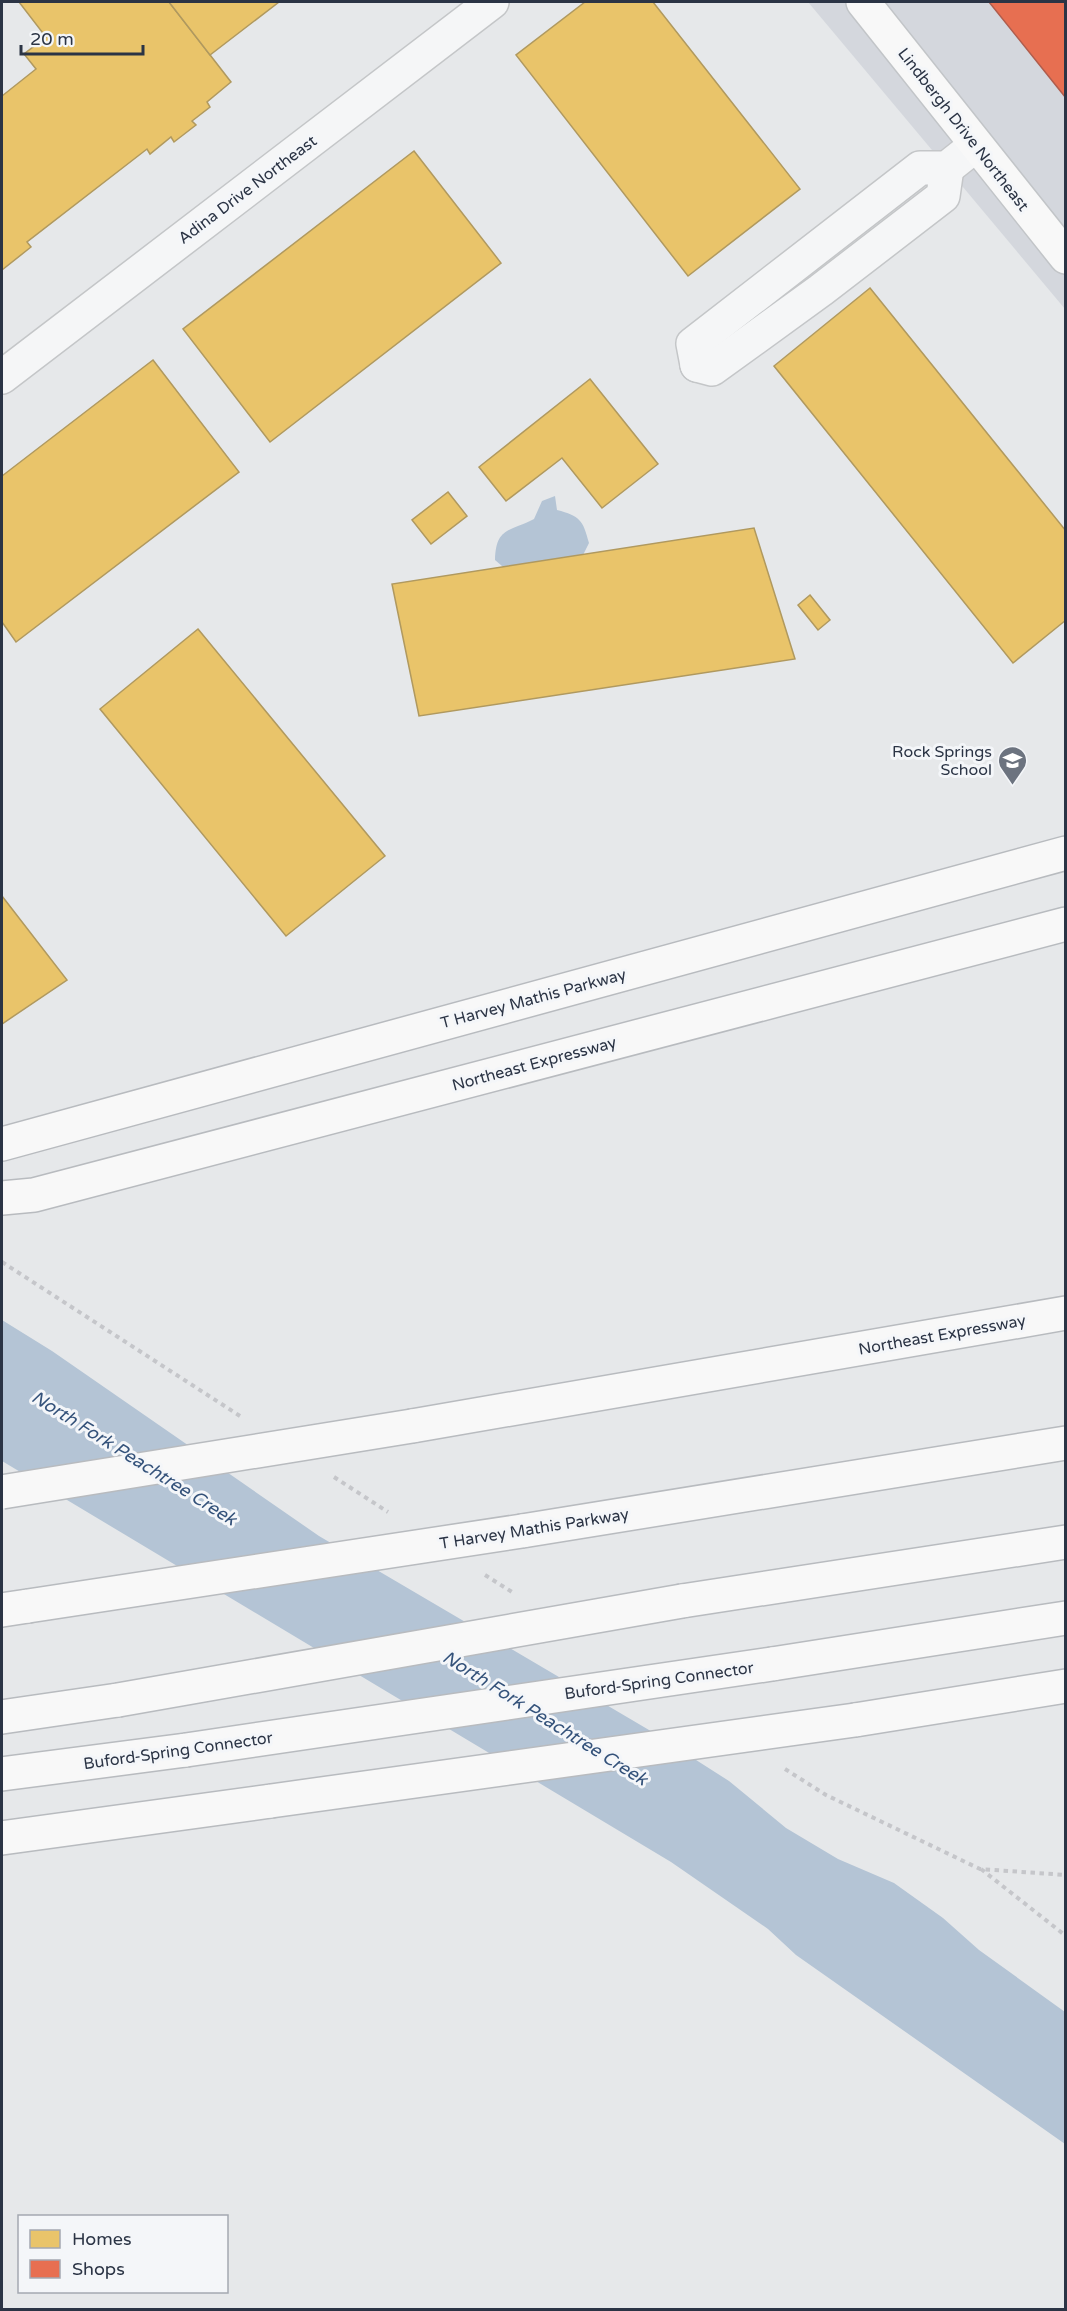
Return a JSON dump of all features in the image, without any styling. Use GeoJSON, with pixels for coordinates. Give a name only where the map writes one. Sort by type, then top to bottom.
{"type":"FeatureCollection","features":[{"type":"Feature","properties":{"kind":"main road","name":"Lindbergh Drive Northeast"},"geometry":{"type":"LineString","coordinates":[[863,2],[1065,257]]}},
{"type":"Feature","properties":{"kind":"main road","name":"T Harvey Mathis Parkway"},"geometry":{"type":"LineString","coordinates":[[2,1144],[1065,853]]}},
{"type":"Feature","properties":{"kind":"main road","name":"Northeast Expressway"},"geometry":{"type":"LineString","coordinates":[[2,1198],[34,1195],[1065,924]]}},
{"type":"Feature","properties":{"kind":"main road","name":"Northeast Expressway"},"geometry":{"type":"LineString","coordinates":[[2,1492],[412,1426],[1065,1313]]}},
{"type":"Feature","properties":{"kind":"main road","name":"T Harvey Mathis Parkway"},"geometry":{"type":"LineString","coordinates":[[15,1608],[522,1531],[1065,1443]]}},
{"type":"Feature","properties":{"kind":"main road"},"geometry":{"type":"LineString","coordinates":[[2,1717],[118,1700],[682,1601],[1065,1542]]}},
{"type":"Feature","properties":{"kind":"main road","name":"Buford-Spring Connector"},"geometry":{"type":"LineString","coordinates":[[2,1774],[186,1750],[772,1664],[1065,1618]]}},
{"type":"Feature","properties":{"kind":"main road"},"geometry":{"type":"LineString","coordinates":[[2,1838],[855,1720],[1065,1686]]}},
{"type":"Feature","properties":{"kind":"street","name":"Adina Drive Northeast"},"geometry":{"type":"LineString","coordinates":[[2,377],[492,2]]}},
{"type":"Feature","properties":{"kind":"street"},"geometry":{"type":"LineString","coordinates":[[947,168],[943,196],[821,290],[712,369],[691,369],[693,344],[920,168],[947,168],[976,145]]}},
{"type":"Feature","properties":{"kind":"street"},"geometry":{"type":"LineString","coordinates":[[799,262],[821,290]]}},
{"type":"Feature","properties":{"kind":"path"},"geometry":{"type":"LineString","coordinates":[[980,1869],[1065,1936]]}},
{"type":"Feature","properties":{"kind":"shaded area"},"geometry":{"type":"Polygon","coordinates":[[[808,2],[1065,2],[1065,309],[808,2]]]}},
{"type":"Feature","properties":{"kind":"water"},"geometry":{"type":"Polygon","coordinates":[[[555,496],[557,510],[576,517],[585,529],[589,543],[583,555],[509,572],[495,560],[501,536],[534,519],[542,501],[555,496]]]}},
{"type":"Feature","properties":{"kind":"water","name":"North Fork Peachtree Creek"},"geometry":{"type":"Polygon","coordinates":[[[2,1320],[52,1351],[319,1536],[649,1730],[729,1781],[786,1828],[838,1859],[894,1883],[943,1918],[979,1950],[1065,2012],[1065,2144],[796,1955],[768,1929],[671,1862],[2,1461],[2,1320]]]}},
{"type":"Feature","properties":{"kind":"building: Homes"},"geometry":{"type":"Polygon","coordinates":[[[19,2],[169,2],[231,82],[207,102],[210,107],[192,121],[196,125],[174,142],[171,137],[150,154],[147,149],[27,242],[31,247],[2,270],[2,96],[36,69],[24,54],[46,37],[19,2]]]}},
{"type":"Feature","properties":{"kind":"building: Homes"},"geometry":{"type":"Polygon","coordinates":[[[169,2],[279,2],[210,55],[169,2]]]}},
{"type":"Feature","properties":{"kind":"building: Homes"},"geometry":{"type":"Polygon","coordinates":[[[585,2],[653,2],[800,189],[688,276],[516,55],[585,2]]]}},
{"type":"Feature","properties":{"kind":"building: Homes"},"geometry":{"type":"Polygon","coordinates":[[[414,151],[501,263],[270,442],[183,329],[414,151]]]}},
{"type":"Feature","properties":{"kind":"building: Homes"},"geometry":{"type":"Polygon","coordinates":[[[870,288],[1066,531],[1066,620],[1013,663],[774,366],[870,288]]]}},
{"type":"Feature","properties":{"kind":"building: Homes"},"geometry":{"type":"Polygon","coordinates":[[[153,360],[239,472],[16,642],[2,622],[2,476],[153,360]]]}},
{"type":"Feature","properties":{"kind":"building: Homes"},"geometry":{"type":"Polygon","coordinates":[[[590,379],[658,464],[602,508],[562,458],[506,501],[479,467],[590,379]]]}},
{"type":"Feature","properties":{"kind":"building: Homes"},"geometry":{"type":"Polygon","coordinates":[[[448,492],[467,516],[431,544],[412,520],[448,492]]]}},
{"type":"Feature","properties":{"kind":"building: Homes"},"geometry":{"type":"Polygon","coordinates":[[[754,528],[795,659],[419,716],[392,584],[754,528]]]}},
{"type":"Feature","properties":{"kind":"building: Homes"},"geometry":{"type":"Polygon","coordinates":[[[810,595],[830,620],[818,630],[798,605],[810,595]]]}},
{"type":"Feature","properties":{"kind":"building: Homes"},"geometry":{"type":"Polygon","coordinates":[[[198,629],[385,856],[286,936],[100,709],[198,629]]]}},
{"type":"Feature","properties":{"kind":"building: Homes"},"geometry":{"type":"Polygon","coordinates":[[[2,896],[67,980],[2,1024],[2,896]]]}},
{"type":"Feature","properties":{"kind":"building: Shops"},"geometry":{"type":"Polygon","coordinates":[[[989,2],[1066,2],[1066,98],[989,2]]]}},
{"type":"Feature","properties":{"kind":"place","name":"Rock Springs School"},"geometry":{"type":"Point","coordinates":[1013,786]}}]}
